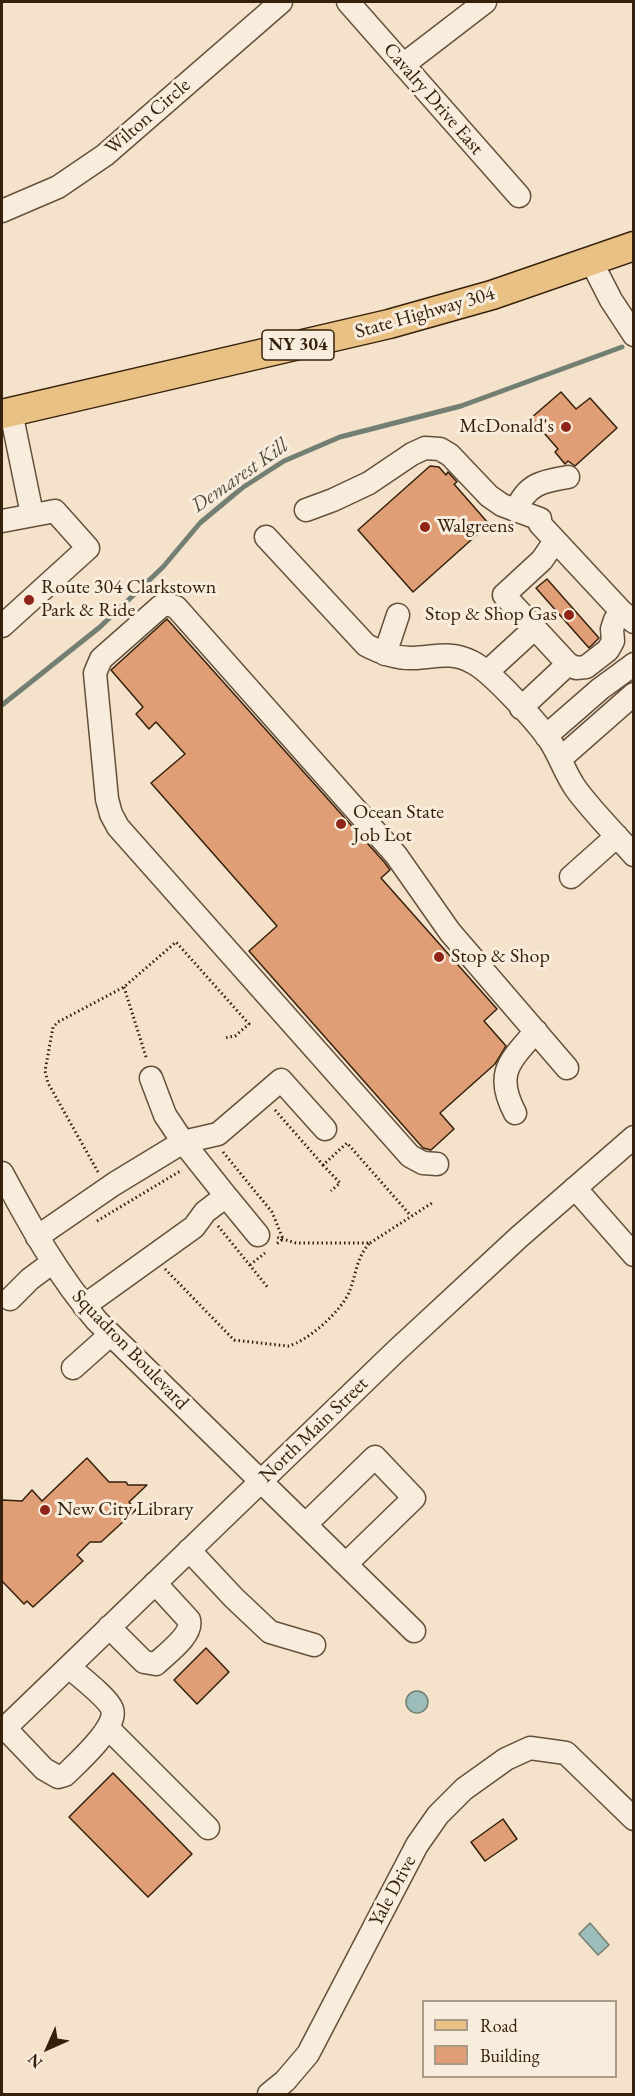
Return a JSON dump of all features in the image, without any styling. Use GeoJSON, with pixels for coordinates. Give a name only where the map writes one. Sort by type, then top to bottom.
{"type":"FeatureCollection","features":[{"type":"Feature","properties":{"kind":"main road","name":"State Highway 304"},"geometry":{"type":"LineString","coordinates":[[6,413],[389,324],[492,295],[633,246]]}},
{"type":"Feature","properties":{"kind":"street","name":"Wilton Circle"},"geometry":{"type":"LineString","coordinates":[[2,212],[58,187],[105,155],[281,2]]}},
{"type":"Feature","properties":{"kind":"street","name":"Cavalry Drive East"},"geometry":{"type":"LineString","coordinates":[[348,2],[519,196]]}},
{"type":"Feature","properties":{"kind":"street"},"geometry":{"type":"LineString","coordinates":[[403,65],[485,2]]}},
{"type":"Feature","properties":{"kind":"street"},"geometry":{"type":"LineString","coordinates":[[591,261],[611,300],[633,335]]}},
{"type":"Feature","properties":{"kind":"street"},"geometry":{"type":"LineString","coordinates":[[6,413],[10,455],[32,514]]}},
{"type":"Feature","properties":{"kind":"street"},"geometry":{"type":"LineString","coordinates":[[306,510],[369,483],[412,454],[425,448],[440,449],[450,455],[489,496],[516,511],[540,519],[540,524],[555,541],[627,616],[615,620],[612,629],[613,641],[608,650],[586,667],[576,668],[568,664],[504,595],[542,560],[555,541]]}},
{"type":"Feature","properties":{"kind":"street"},"geometry":{"type":"LineString","coordinates":[[516,511],[519,501],[532,486],[568,477]]}},
{"type":"Feature","properties":{"kind":"street"},"geometry":{"type":"LineString","coordinates":[[2,521],[55,511],[88,548],[2,626]]}},
{"type":"Feature","properties":{"kind":"street"},"geometry":{"type":"LineString","coordinates":[[266,537],[366,645],[385,654],[405,658],[453,655],[471,661],[487,672],[546,736],[575,788],[633,855]]}},
{"type":"Feature","properties":{"kind":"street"},"geometry":{"type":"LineString","coordinates":[[437,1164],[423,1162],[410,1156],[118,827],[111,814],[107,799],[94,680],[97,666],[101,659],[160,607],[165,604],[176,607],[396,855],[450,932],[567,1068]]}},
{"type":"Feature","properties":{"kind":"street"},"geometry":{"type":"LineString","coordinates":[[385,654],[398,615]]}},
{"type":"Feature","properties":{"kind":"street"},"geometry":{"type":"LineString","coordinates":[[487,672],[535,628]]}},
{"type":"Feature","properties":{"kind":"street"},"geometry":{"type":"LineString","coordinates":[[521,708],[568,664]]}},
{"type":"Feature","properties":{"kind":"street"},"geometry":{"type":"LineString","coordinates":[[546,736],[633,664]]}},
{"type":"Feature","properties":{"kind":"street"},"geometry":{"type":"LineString","coordinates":[[560,759],[633,694]]}},
{"type":"Feature","properties":{"kind":"street"},"geometry":{"type":"LineString","coordinates":[[571,877],[616,836]]}},
{"type":"Feature","properties":{"kind":"street"},"geometry":{"type":"LineString","coordinates":[[515,1113],[505,1090],[504,1079],[507,1068],[536,1031]]}},
{"type":"Feature","properties":{"kind":"street"},"geometry":{"type":"LineString","coordinates":[[152,1069],[165,1114],[222,1198],[258,1235]]}},
{"type":"Feature","properties":{"kind":"street"},"geometry":{"type":"LineString","coordinates":[[37,1237],[183,1142],[218,1134],[280,1080],[325,1129]]}},
{"type":"Feature","properties":{"kind":"street","name":"North Main Street"},"geometry":{"type":"LineString","coordinates":[[3,1729],[484,1269],[633,1137]]}},
{"type":"Feature","properties":{"kind":"street","name":"Squadron Boulevard"},"geometry":{"type":"LineString","coordinates":[[2,1173],[53,1262],[84,1306],[110,1335],[414,1631]]}},
{"type":"Feature","properties":{"kind":"street"},"geometry":{"type":"LineString","coordinates":[[575,1188],[633,1255]]}},
{"type":"Feature","properties":{"kind":"street"},"geometry":{"type":"LineString","coordinates":[[84,1306],[194,1227],[205,1212],[222,1198]]}},
{"type":"Feature","properties":{"kind":"street"},"geometry":{"type":"LineString","coordinates":[[10,1299],[30,1279],[53,1262]]}},
{"type":"Feature","properties":{"kind":"street"},"geometry":{"type":"LineString","coordinates":[[73,1368],[110,1335]]}},
{"type":"Feature","properties":{"kind":"street"},"geometry":{"type":"LineString","coordinates":[[306,1524],[375,1457],[414,1498],[346,1564]]}},
{"type":"Feature","properties":{"kind":"street"},"geometry":{"type":"LineString","coordinates":[[189,1550],[270,1632],[314,1645]]}},
{"type":"Feature","properties":{"kind":"street"},"geometry":{"type":"LineString","coordinates":[[110,1627],[144,1662],[156,1664],[190,1628],[189,1620],[155,1583]]}},
{"type":"Feature","properties":{"kind":"street"},"geometry":{"type":"LineString","coordinates":[[3,1729],[44,1769],[58,1777],[65,1775],[108,1728],[114,1714],[109,1703],[69,1667]]}},
{"type":"Feature","properties":{"kind":"street"},"geometry":{"type":"LineString","coordinates":[[108,1728],[208,1828]]}},
{"type":"Feature","properties":{"kind":"street","name":"Yale Drive"},"geometry":{"type":"LineString","coordinates":[[269,2094],[285,2081],[308,2054],[417,1845],[438,1815],[464,1789],[506,1759],[530,1748],[566,1753],[633,1819]]}},
{"type":"Feature","properties":{"kind":"path"},"geometry":{"type":"LineString","coordinates":[[108,1189],[48,1083],[45,1071],[53,1028],[58,1022],[124,987],[176,942],[249,1024],[235,1036],[224,1038]]}},
{"type":"Feature","properties":{"kind":"path"},"geometry":{"type":"LineString","coordinates":[[124,987],[147,1062],[152,1069]]}},
{"type":"Feature","properties":{"kind":"path"},"geometry":{"type":"LineString","coordinates":[[262,1095],[340,1183],[331,1191]]}},
{"type":"Feature","properties":{"kind":"path"},"geometry":{"type":"LineString","coordinates":[[323,1165],[347,1143],[411,1216]]}},
{"type":"Feature","properties":{"kind":"path"},"geometry":{"type":"LineString","coordinates":[[88,1227],[188,1165]]}},
{"type":"Feature","properties":{"kind":"path"},"geometry":{"type":"LineString","coordinates":[[222,1198],[226,1210],[214,1220],[269,1289]]}},
{"type":"Feature","properties":{"kind":"path"},"geometry":{"type":"LineString","coordinates":[[153,1256],[229,1337],[234,1340],[288,1346],[304,1340],[344,1302],[360,1255],[370,1243],[432,1203]]}},
{"type":"Feature","properties":{"kind":"path"},"geometry":{"type":"LineString","coordinates":[[283,1239],[296,1243],[370,1243]]}},
{"type":"Feature","properties":{"kind":"water"},"geometry":{"type":"Polygon","coordinates":[[[417,1691],[425,1694],[428,1702],[425,1710],[417,1713],[409,1710],[406,1702],[409,1694],[417,1691]]]}},
{"type":"Feature","properties":{"kind":"water"},"geometry":{"type":"Polygon","coordinates":[[[590,1923],[609,1945],[598,1955],[579,1934],[590,1923]]]}},
{"type":"Feature","properties":{"kind":"building"},"geometry":{"type":"Polygon","coordinates":[[[561,392],[576,409],[590,398],[617,428],[575,466],[568,461],[565,464],[555,452],[558,449],[531,418],[561,392]]]}},
{"type":"Feature","properties":{"kind":"building"},"geometry":{"type":"Polygon","coordinates":[[[430,466],[439,467],[446,475],[448,472],[457,482],[454,484],[489,524],[413,592],[358,530],[430,466]]]}},
{"type":"Feature","properties":{"kind":"building"},"geometry":{"type":"Polygon","coordinates":[[[547,579],[599,638],[589,648],[536,588],[547,579]]]}},
{"type":"Feature","properties":{"kind":"building"},"geometry":{"type":"Polygon","coordinates":[[[167,619],[385,863],[390,870],[381,878],[497,1009],[484,1021],[506,1046],[495,1064],[440,1113],[454,1129],[431,1150],[423,1148],[249,951],[277,926],[151,783],[185,754],[156,722],[149,729],[136,714],[143,707],[111,670],[167,619]]]}},
{"type":"Feature","properties":{"kind":"building"},"geometry":{"type":"Polygon","coordinates":[[[87,1458],[109,1482],[147,1485],[129,1502],[136,1510],[101,1542],[90,1542],[77,1555],[83,1561],[33,1607],[27,1601],[24,1604],[2,1581],[2,1500],[22,1501],[32,1490],[42,1501],[87,1458]]]}},
{"type":"Feature","properties":{"kind":"building"},"geometry":{"type":"Polygon","coordinates":[[[206,1648],[229,1672],[197,1704],[174,1680],[206,1648]]]}},
{"type":"Feature","properties":{"kind":"building"},"geometry":{"type":"Polygon","coordinates":[[[113,1773],[192,1854],[148,1897],[69,1817],[113,1773]]]}},
{"type":"Feature","properties":{"kind":"building"},"geometry":{"type":"Polygon","coordinates":[[[503,1819],[517,1839],[485,1861],[471,1842],[503,1819]]]}},
{"type":"Feature","properties":{"kind":"waterway","name":"Demarest Kill"},"geometry":{"type":"LineString","coordinates":[[2,705],[100,627],[163,567],[200,523],[242,488],[284,461],[340,437],[461,406],[622,347]]}},
{"type":"Feature","properties":{"kind":"place","name":"McDonald's"},"geometry":{"type":"Point","coordinates":[566,427]}},
{"type":"Feature","properties":{"kind":"place","name":"Walgreens"},"geometry":{"type":"Point","coordinates":[425,527]}},
{"type":"Feature","properties":{"kind":"place","name":"Route 304 Clarkstown Park & Ride"},"geometry":{"type":"Point","coordinates":[29,600]}},
{"type":"Feature","properties":{"kind":"place","name":"Stop & Shop Gas"},"geometry":{"type":"Point","coordinates":[569,615]}},
{"type":"Feature","properties":{"kind":"place","name":"Ocean State Job Lot"},"geometry":{"type":"Point","coordinates":[341,824]}},
{"type":"Feature","properties":{"kind":"place","name":"Stop & Shop"},"geometry":{"type":"Point","coordinates":[439,957]}},
{"type":"Feature","properties":{"kind":"place","name":"New City Library"},"geometry":{"type":"Point","coordinates":[45,1510]}}]}
